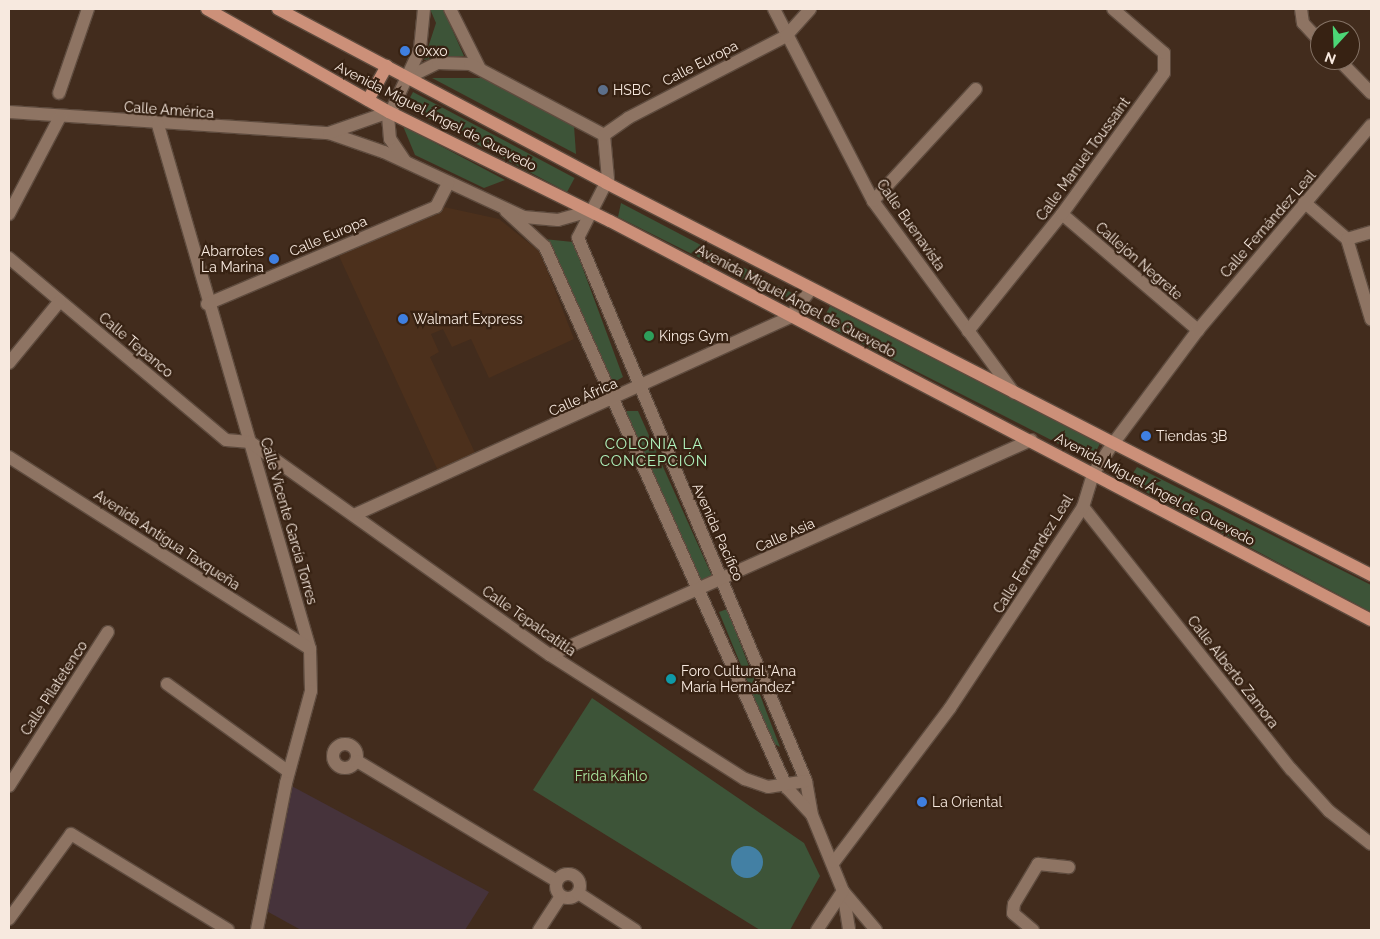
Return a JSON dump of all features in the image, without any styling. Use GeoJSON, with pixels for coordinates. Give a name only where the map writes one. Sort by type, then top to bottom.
{"type":"FeatureCollection","features":[{"type":"Feature","properties":{"kind":"main road","name":"Avenida Miguel Ángel de Quevedo"},"geometry":{"type":"LineString","coordinates":[[207,9],[389,112],[590,210],[1371,620]]}},
{"type":"Feature","properties":{"kind":"main road","name":"Avenida Miguel Ángel de Quevedo"},"geometry":{"type":"LineString","coordinates":[[278,9],[606,183],[1112,445],[1371,575]]}},
{"type":"Feature","properties":{"kind":"main road"},"geometry":{"type":"LineString","coordinates":[[368,100],[387,66]]}},
{"type":"Feature","properties":{"kind":"street"},"geometry":{"type":"LineString","coordinates":[[59,93],[88,9]]}},
{"type":"Feature","properties":{"kind":"street"},"geometry":{"type":"LineString","coordinates":[[389,112],[409,77],[425,29],[424,9]]}},
{"type":"Feature","properties":{"kind":"street"},"geometry":{"type":"LineString","coordinates":[[450,9],[479,67]]}},
{"type":"Feature","properties":{"kind":"street","name":"Calle Buenavista"},"geometry":{"type":"LineString","coordinates":[[774,9],[786,36],[873,201],[1014,394]]}},
{"type":"Feature","properties":{"kind":"street"},"geometry":{"type":"LineString","coordinates":[[786,36],[810,9]]}},
{"type":"Feature","properties":{"kind":"street","name":"Calle Manuel Toussaint"},"geometry":{"type":"LineString","coordinates":[[968,331],[1062,214],[1167,65],[1164,53],[1113,9]]}},
{"type":"Feature","properties":{"kind":"street"},"geometry":{"type":"LineString","coordinates":[[1301,9],[1303,23],[1310,30]]}},
{"type":"Feature","properties":{"kind":"street","name":"Calle Europa"},"geometry":{"type":"LineString","coordinates":[[604,135],[628,118],[786,36]]}},
{"type":"Feature","properties":{"kind":"street","name":"Avenida Miguel Ángel de Quevedo"},"geometry":{"type":"LineString","coordinates":[[409,77],[444,62],[479,67],[604,135]]}},
{"type":"Feature","properties":{"kind":"street"},"geometry":{"type":"LineString","coordinates":[[1349,70],[1371,93]]}},
{"type":"Feature","properties":{"kind":"street"},"geometry":{"type":"LineString","coordinates":[[873,201],[976,89]]}},
{"type":"Feature","properties":{"kind":"street","name":"Calle América"},"geometry":{"type":"LineString","coordinates":[[9,112],[158,125],[329,133],[407,163],[506,211],[548,220],[590,210]]}},
{"type":"Feature","properties":{"kind":"street","name":"Calle América"},"geometry":{"type":"LineString","coordinates":[[329,133],[389,112],[390,139],[407,163]]}},
{"type":"Feature","properties":{"kind":"street"},"geometry":{"type":"LineString","coordinates":[[9,214],[60,117]]}},
{"type":"Feature","properties":{"kind":"street","name":"Calle Vicente García Torres"},"geometry":{"type":"LineString","coordinates":[[158,125],[207,304],[250,442],[310,649],[311,691],[289,772],[257,930]]}},
{"type":"Feature","properties":{"kind":"street","name":"Calle Fernández Leal"},"geometry":{"type":"LineString","coordinates":[[834,862],[950,708],[1083,507],[1094,474],[1112,445],[1198,330],[1304,202],[1371,125]]}},
{"type":"Feature","properties":{"kind":"street"},"geometry":{"type":"LineString","coordinates":[[604,135],[609,162],[606,183]]}},
{"type":"Feature","properties":{"kind":"street","name":"Calle Europa"},"geometry":{"type":"LineString","coordinates":[[207,304],[436,207],[448,183]]}},
{"type":"Feature","properties":{"kind":"street","name":"Avenida Pacífico"},"geometry":{"type":"LineString","coordinates":[[606,183],[590,210],[578,238],[639,388],[723,580],[806,781],[812,815],[834,862],[843,890],[848,930]]}},
{"type":"Feature","properties":{"kind":"street"},"geometry":{"type":"LineString","coordinates":[[1304,202],[1347,239],[1371,319]]}},
{"type":"Feature","properties":{"kind":"street","name":"Avenida Pacífico"},"geometry":{"type":"LineString","coordinates":[[506,211],[545,247],[610,401],[787,788],[812,815]]}},
{"type":"Feature","properties":{"kind":"street","name":"Callejón Negrete"},"geometry":{"type":"LineString","coordinates":[[1062,214],[1198,330]]}},
{"type":"Feature","properties":{"kind":"street"},"geometry":{"type":"LineString","coordinates":[[1347,239],[1371,232]]}},
{"type":"Feature","properties":{"kind":"street","name":"Calle Tepanco"},"geometry":{"type":"LineString","coordinates":[[9,258],[226,440],[250,442]]}},
{"type":"Feature","properties":{"kind":"street","name":"Calle África"},"geometry":{"type":"LineString","coordinates":[[354,515],[639,388],[790,316],[811,289]]}},
{"type":"Feature","properties":{"kind":"street"},"geometry":{"type":"LineString","coordinates":[[9,363],[60,301]]}},
{"type":"Feature","properties":{"kind":"street","name":"Calle Asia"},"geometry":{"type":"LineString","coordinates":[[550,655],[697,592],[1031,440]]}},
{"type":"Feature","properties":{"kind":"street","name":"Calle Tepalcatitla"},"geometry":{"type":"LineString","coordinates":[[250,442],[550,655],[746,779],[787,788]]}},
{"type":"Feature","properties":{"kind":"street","name":"Avenida Antigua Taxqueña"},"geometry":{"type":"LineString","coordinates":[[9,457],[310,649]]}},
{"type":"Feature","properties":{"kind":"street","name":"Calle Alberto Zamora"},"geometry":{"type":"LineString","coordinates":[[1083,507],[1291,770],[1328,810],[1371,844]]}},
{"type":"Feature","properties":{"kind":"street","name":"Calle Pilatetenco"},"geometry":{"type":"LineString","coordinates":[[9,786],[108,632]]}},
{"type":"Feature","properties":{"kind":"street"},"geometry":{"type":"LineString","coordinates":[[167,684],[289,772]]}},
{"type":"Feature","properties":{"kind":"street"},"geometry":{"type":"LineString","coordinates":[[357,761],[557,881],[561,896],[539,930]]}},
{"type":"Feature","properties":{"kind":"street"},"geometry":{"type":"LineString","coordinates":[[787,788],[806,781]]}},
{"type":"Feature","properties":{"kind":"street"},"geometry":{"type":"LineString","coordinates":[[9,919],[71,834],[228,930]]}},
{"type":"Feature","properties":{"kind":"street"},"geometry":{"type":"LineString","coordinates":[[1033,930],[1013,913],[1014,904],[1038,864],[1069,867]]}},
{"type":"Feature","properties":{"kind":"street"},"geometry":{"type":"LineString","coordinates":[[557,881],[574,876],[579,882],[578,893],[572,898],[561,896]]}},
{"type":"Feature","properties":{"kind":"street"},"geometry":{"type":"LineString","coordinates":[[817,930],[843,890],[876,930]]}},
{"type":"Feature","properties":{"kind":"street"},"geometry":{"type":"LineString","coordinates":[[578,893],[635,930]]}},
{"type":"Feature","properties":{"kind":"shaded area"},"geometry":{"type":"Polygon","coordinates":[[[444,207],[499,219],[540,252],[574,339],[489,378],[471,339],[452,347],[443,329],[431,334],[439,352],[430,357],[477,457],[439,473],[339,256],[444,207]]]}},
{"type":"Feature","properties":{"kind":"shaded area"},"geometry":{"type":"Polygon","coordinates":[[[286,783],[489,892],[465,930],[301,930],[261,908],[286,783]]]}},
{"type":"Feature","properties":{"kind":"green space"},"geometry":{"type":"Polygon","coordinates":[[[430,9],[443,9],[464,56],[424,60],[436,23],[430,9]]]}},
{"type":"Feature","properties":{"kind":"green space"},"geometry":{"type":"Polygon","coordinates":[[[432,78],[483,78],[574,126],[576,154],[432,78]]]}},
{"type":"Feature","properties":{"kind":"green space"},"geometry":{"type":"Polygon","coordinates":[[[413,92],[575,178],[567,192],[405,106],[413,92]]]}},
{"type":"Feature","properties":{"kind":"green space"},"geometry":{"type":"Polygon","coordinates":[[[403,126],[505,180],[484,188],[415,155],[403,126]]]}},
{"type":"Feature","properties":{"kind":"green space"},"geometry":{"type":"Polygon","coordinates":[[[621,203],[792,293],[784,300],[618,217],[621,203]]]}},
{"type":"Feature","properties":{"kind":"green space"},"geometry":{"type":"Polygon","coordinates":[[[544,239],[573,242],[623,377],[611,384],[552,245],[544,239]]]}},
{"type":"Feature","properties":{"kind":"green space"},"geometry":{"type":"Polygon","coordinates":[[[830,306],[1100,444],[1091,460],[821,323],[830,306]]]}},
{"type":"Feature","properties":{"kind":"green space"},"geometry":{"type":"Polygon","coordinates":[[[626,411],[638,411],[712,576],[701,582],[626,411]]]}},
{"type":"Feature","properties":{"kind":"green space"},"geometry":{"type":"Polygon","coordinates":[[[1137,467],[1371,585],[1371,612],[1127,482],[1137,467]]]}},
{"type":"Feature","properties":{"kind":"green space"},"geometry":{"type":"Polygon","coordinates":[[[727,609],[780,747],[773,743],[719,612],[727,609]]]}},
{"type":"Feature","properties":{"kind":"green space","name":"Frida Kahlo"},"geometry":{"type":"Polygon","coordinates":[[[592,698],[804,843],[820,876],[790,930],[760,930],[533,790],[592,698]]]}},
{"type":"Feature","properties":{"kind":"water"},"geometry":{"type":"Polygon","coordinates":[[[747,846],[753,847],[758,851],[762,856],[762,868],[758,873],[753,877],[747,878],[741,877],[736,873],[732,868],[731,862],[732,856],[736,851],[741,847],[747,846]]]}},
{"type":"Feature","properties":{"kind":"place","name":"Oxxo"},"geometry":{"type":"Point","coordinates":[405,51]}},
{"type":"Feature","properties":{"kind":"place","name":"HSBC"},"geometry":{"type":"Point","coordinates":[603,90]}},
{"type":"Feature","properties":{"kind":"place","name":"Abarrotes La Marina"},"geometry":{"type":"Point","coordinates":[274,259]}},
{"type":"Feature","properties":{"kind":"place","name":"Walmart Express"},"geometry":{"type":"Point","coordinates":[403,319]}},
{"type":"Feature","properties":{"kind":"place","name":"Kings Gym"},"geometry":{"type":"Point","coordinates":[649,336]}},
{"type":"Feature","properties":{"kind":"place","name":"Tiendas 3B"},"geometry":{"type":"Point","coordinates":[1146,436]}},
{"type":"Feature","properties":{"kind":"place","name":"Foro Cultural \"Ana María Hernández\""},"geometry":{"type":"Point","coordinates":[671,679]}},
{"type":"Feature","properties":{"kind":"place","name":"La Oriental"},"geometry":{"type":"Point","coordinates":[922,802]}},
{"type":"Feature","properties":{"kind":"district","name":"COLONIA LA CONCEPCIÓN"},"geometry":{"type":"Point","coordinates":[654,452]}}]}
